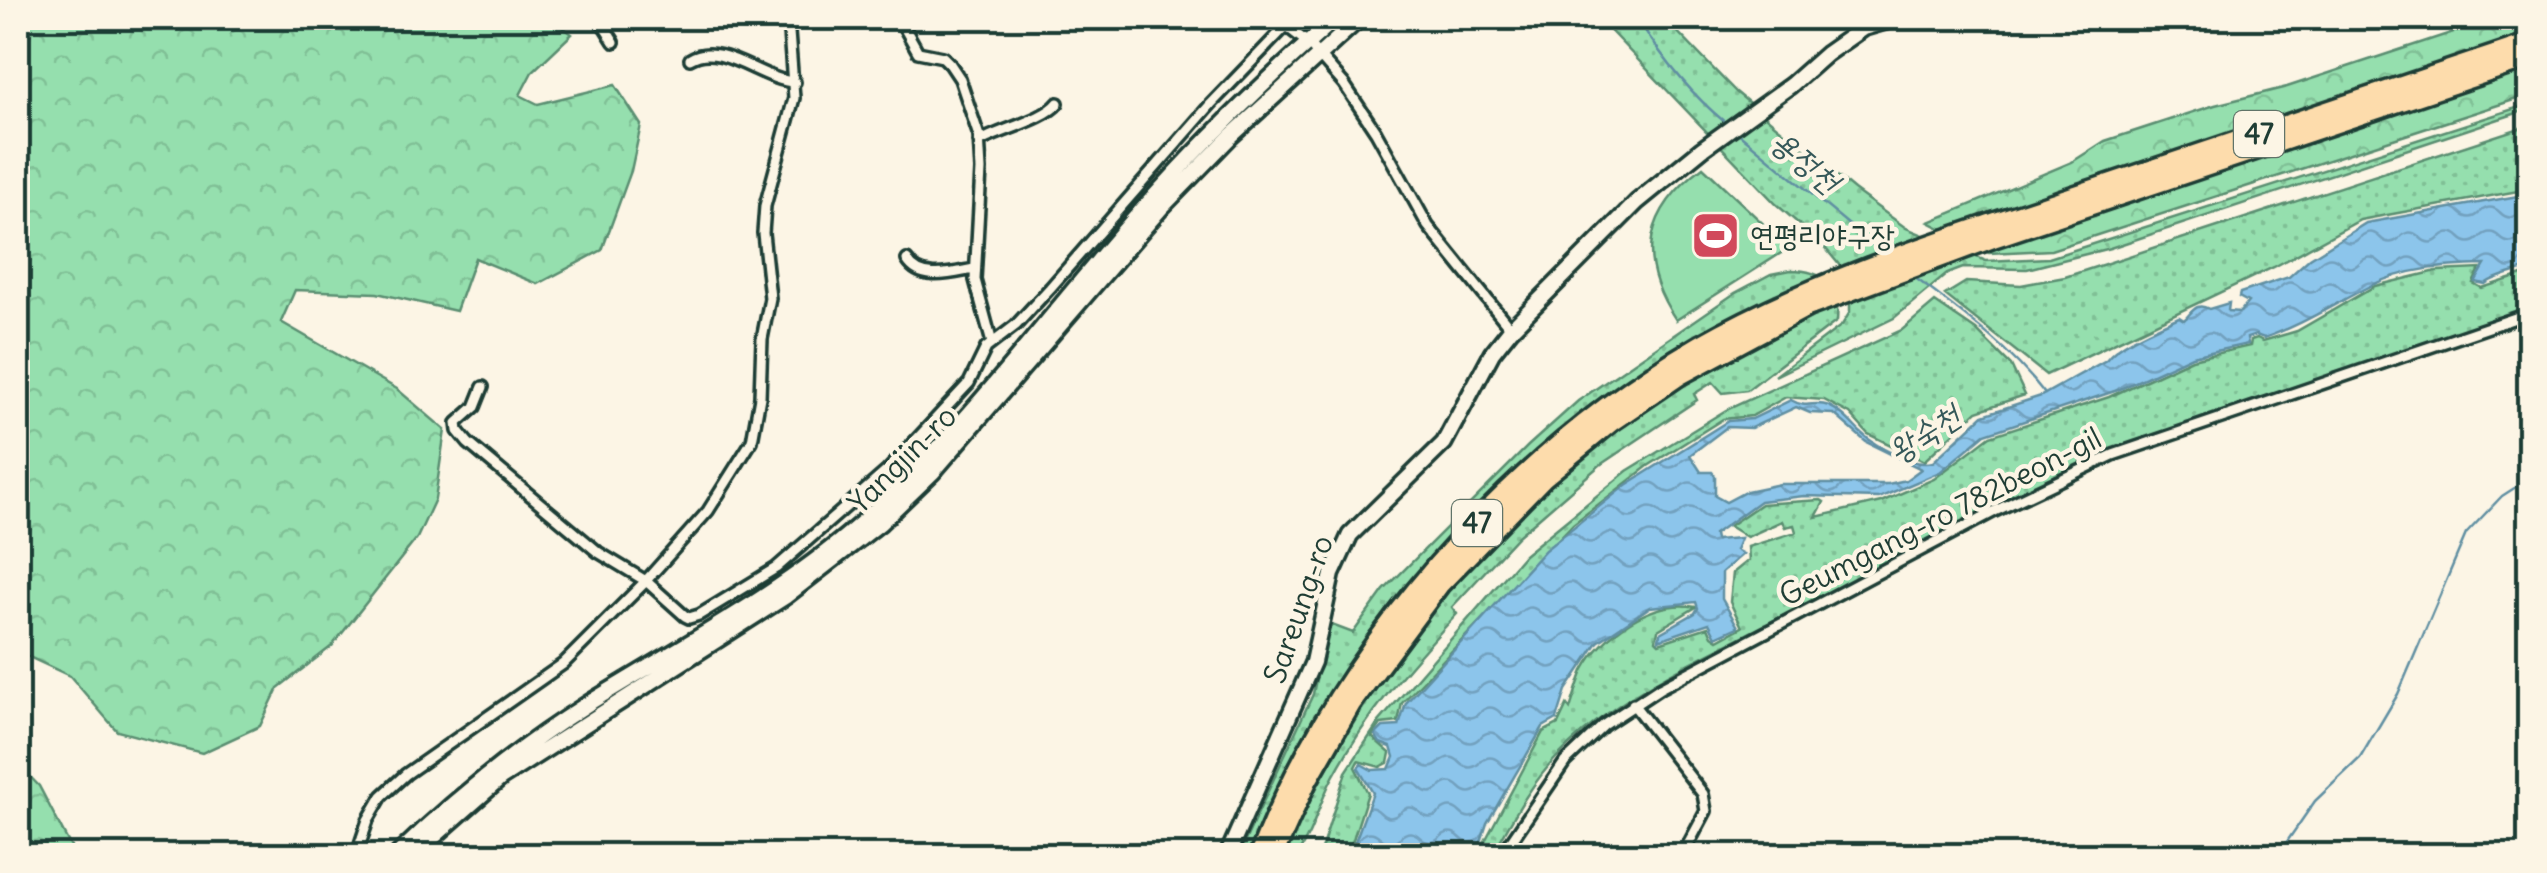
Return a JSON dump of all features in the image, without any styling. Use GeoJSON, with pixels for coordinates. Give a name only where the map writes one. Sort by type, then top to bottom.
{"type":"FeatureCollection","features":[{"type":"Feature","properties":{"kind":"highway","name":"47"},"geometry":{"type":"LineString","coordinates":[[1258,856],[1290,786],[1344,690],[1376,642],[1487,512],[1602,411],[1698,346],[1805,301],[1991,232],[2530,43]]}},
{"type":"Feature","properties":{"kind":"highway","name":"47"},"geometry":{"type":"LineString","coordinates":[[1991,232],[2530,58]]}},
{"type":"Feature","properties":{"kind":"highway","name":"47"},"geometry":{"type":"LineString","coordinates":[[1273,856],[1350,704],[1440,584],[1492,528],[1544,477],[1611,422],[1680,375],[1805,301]]}},
{"type":"Feature","properties":{"kind":"main road","name":"Yangjin-ro"},"geometry":{"type":"LineString","coordinates":[[396,856],[499,766],[582,708],[779,584],[856,528],[940,444],[1142,210],[1254,92],[1336,18]]}},
{"type":"Feature","properties":{"kind":"main road","name":"Yangjin-ro"},"geometry":{"type":"LineString","coordinates":[[412,856],[500,778],[786,596],[880,523],[933,472],[1162,207],[1232,136],[1360,18]]}},
{"type":"Feature","properties":{"kind":"main road","name":"Sareung-ro"},"geometry":{"type":"LineString","coordinates":[[1228,856],[1313,662],[1332,574],[1350,535],[1444,443],[1492,352],[1637,202],[1864,28],[1897,18]]}},
{"type":"Feature","properties":{"kind":"street"},"geometry":{"type":"LineString","coordinates":[[599,18],[614,42]]}},
{"type":"Feature","properties":{"kind":"street"},"geometry":{"type":"LineString","coordinates":[[356,856],[368,820],[382,796],[428,758],[564,664],[708,511],[752,441],[770,298],[763,233],[766,206],[794,98],[789,32],[781,18]]}},
{"type":"Feature","properties":{"kind":"street"},"geometry":{"type":"LineString","coordinates":[[899,18],[918,52],[943,57],[960,79],[980,142],[974,269],[992,342]]}},
{"type":"Feature","properties":{"kind":"street"},"geometry":{"type":"LineString","coordinates":[[1263,18],[1286,26],[1308,43],[1344,84],[1376,132],[1428,226],[1511,329]]}},
{"type":"Feature","properties":{"kind":"street"},"geometry":{"type":"LineString","coordinates":[[484,387],[475,407],[458,423],[458,431],[598,552],[646,581],[689,618],[718,605],[776,568],[856,500],[922,436],[969,383],[992,342],[1016,325],[1211,104],[1286,26]]}},
{"type":"Feature","properties":{"kind":"street"},"geometry":{"type":"LineString","coordinates":[[690,59],[716,54],[770,77],[795,82]]}},
{"type":"Feature","properties":{"kind":"street"},"geometry":{"type":"LineString","coordinates":[[980,142],[1048,114],[1058,103]]}},
{"type":"Feature","properties":{"kind":"street"},"geometry":{"type":"LineString","coordinates":[[907,260],[912,269],[928,275],[974,269]]}},
{"type":"Feature","properties":{"kind":"street","name":"Geumgang-ro 782beon-gil"},"geometry":{"type":"LineString","coordinates":[[1502,856],[1565,762],[1604,725],[1634,704],[1995,511],[2113,455],[2530,313]]}},
{"type":"Feature","properties":{"kind":"street"},"geometry":{"type":"LineString","coordinates":[[1634,704],[1703,794],[1706,811],[1682,856]]}},
{"type":"Feature","properties":{"kind":"green space"},"geometry":{"type":"Polygon","coordinates":[[[18,18],[551,18],[572,34],[532,72],[520,95],[538,104],[615,85],[641,125],[631,171],[602,250],[538,284],[475,258],[456,311],[377,293],[295,290],[281,322],[397,389],[445,430],[435,499],[417,538],[332,646],[278,688],[260,726],[202,753],[117,731],[70,676],[18,652],[18,18]]]}},
{"type":"Feature","properties":{"kind":"green space"},"geometry":{"type":"Polygon","coordinates":[[[1598,18],[1664,18],[1736,92],[1854,190],[1906,228],[1986,261],[2049,258],[2529,104],[2529,109],[2110,248],[2027,269],[1963,268],[1947,274],[1894,318],[1775,376],[1842,325],[1850,312],[1850,278],[1822,244],[1776,204],[1598,18]]]}},
{"type":"Feature","properties":{"kind":"green space"},"geometry":{"type":"Polygon","coordinates":[[[2496,18],[2529,18],[2529,95],[2051,250],[1989,253],[1929,222],[2072,162],[2105,141],[2215,105],[2287,87],[2496,18]]]}},
{"type":"Feature","properties":{"kind":"green space"},"geometry":{"type":"Polygon","coordinates":[[[2529,125],[2529,189],[2360,220],[2274,267],[2046,375],[1945,295],[1966,282],[2021,285],[2065,277],[2529,125]]]}},
{"type":"Feature","properties":{"kind":"green space","name":"연평리야구장"},"geometry":{"type":"Polygon","coordinates":[[[1703,167],[1789,248],[1676,320],[1655,276],[1652,237],[1669,200],[1703,167]]]}},
{"type":"Feature","properties":{"kind":"green space"},"geometry":{"type":"Polygon","coordinates":[[[2480,269],[2473,283],[2482,288],[2529,273],[2529,308],[2106,451],[1688,664],[1618,706],[1570,744],[1537,780],[1492,855],[1477,856],[1543,732],[1558,724],[1567,705],[1570,709],[1583,671],[1616,632],[1646,614],[1680,606],[1696,607],[1658,630],[1659,643],[1708,627],[1718,640],[1742,627],[1730,602],[1733,573],[1749,560],[1748,547],[1796,532],[1794,525],[1785,527],[1782,521],[1747,537],[1729,526],[1761,504],[1821,500],[1824,502],[1816,517],[1881,502],[1934,479],[1990,436],[2109,397],[2192,359],[2250,346],[2251,340],[2257,338],[2263,341],[2297,331],[2375,286],[2437,271],[2480,269]]]}},
{"type":"Feature","properties":{"kind":"green space"},"geometry":{"type":"Polygon","coordinates":[[[1791,270],[1813,273],[1828,282],[1836,298],[1837,321],[1747,390],[1723,393],[1713,382],[1694,394],[1697,400],[1600,465],[1518,536],[1452,607],[1457,614],[1375,711],[1333,777],[1303,846],[1297,855],[1284,855],[1357,717],[1401,652],[1501,533],[1618,430],[1683,386],[1811,318],[1796,286],[1670,355],[1537,454],[1476,510],[1367,637],[1321,706],[1281,779],[1248,855],[1238,856],[1313,694],[1325,635],[1332,625],[1353,633],[1384,590],[1578,401],[1735,293],[1771,274],[1791,270]]]}},
{"type":"Feature","properties":{"kind":"green space"},"geometry":{"type":"Polygon","coordinates":[[[1935,302],[1976,330],[2011,365],[2025,395],[1977,411],[1924,461],[1868,434],[1850,414],[1824,400],[1786,397],[1752,416],[1723,419],[1648,466],[1573,524],[1402,703],[1398,722],[1381,724],[1372,737],[1390,753],[1388,763],[1380,767],[1358,761],[1355,767],[1368,793],[1348,855],[1319,856],[1346,772],[1379,722],[1524,555],[1627,471],[1726,410],[1902,330],[1935,302]]]}},
{"type":"Feature","properties":{"kind":"green space"},"geometry":{"type":"Polygon","coordinates":[[[18,764],[39,786],[75,855],[18,855],[18,764]]]}},
{"type":"Feature","properties":{"kind":"water"},"geometry":{"type":"Polygon","coordinates":[[[2529,194],[2529,268],[2485,284],[2475,282],[2485,265],[2397,275],[2278,333],[2264,338],[2256,335],[2247,338],[2248,344],[2192,356],[2118,390],[1985,434],[1940,472],[1879,498],[1804,496],[1760,501],[1714,534],[1715,540],[1741,538],[1736,550],[1743,554],[1722,572],[1722,599],[1738,627],[1716,637],[1709,623],[1659,640],[1660,633],[1698,608],[1696,602],[1650,607],[1598,642],[1566,690],[1557,719],[1543,727],[1472,855],[1350,855],[1373,793],[1358,768],[1361,764],[1372,770],[1389,769],[1394,757],[1391,747],[1380,743],[1375,735],[1383,727],[1399,726],[1406,703],[1545,550],[1626,485],[1728,421],[1752,419],[1791,400],[1823,404],[1838,411],[1884,449],[1915,462],[1933,462],[1983,415],[2041,396],[2151,330],[2179,317],[2184,320],[2198,307],[2209,309],[2229,303],[2228,311],[2240,312],[2248,302],[2239,297],[2240,293],[2289,277],[2310,258],[2366,223],[2529,194]],[[1796,407],[1751,428],[1727,427],[1690,455],[1701,472],[1712,472],[1715,496],[1726,502],[1747,491],[1780,484],[1888,484],[1906,480],[1921,469],[1866,442],[1834,414],[1810,413],[1796,407]]]}},
{"type":"Feature","properties":{"kind":"waterway","name":"용정천"},"geometry":{"type":"LineString","coordinates":[[1637,18],[1677,74],[1726,123]]}},
{"type":"Feature","properties":{"kind":"waterway","name":"용정천"},"geometry":{"type":"LineString","coordinates":[[1736,131],[1884,254]]}},
{"type":"Feature","properties":{"kind":"waterway","name":"용정천"},"geometry":{"type":"LineString","coordinates":[[1914,277],[2000,345],[2045,394]]}},
{"type":"Feature","properties":{"kind":"waterway"},"geometry":{"type":"LineString","coordinates":[[2277,856],[2315,801],[2360,758],[2398,694],[2466,534],[2502,496],[2530,478]]}},
{"type":"Feature","properties":{"kind":"place","name":"연평리야구장"},"geometry":{"type":"Point","coordinates":[1715,235]}},
{"type":"Feature","properties":{"kind":"water label","name":"왕숙천"},"geometry":{"type":"Point","coordinates":[1924,433]}}]}
